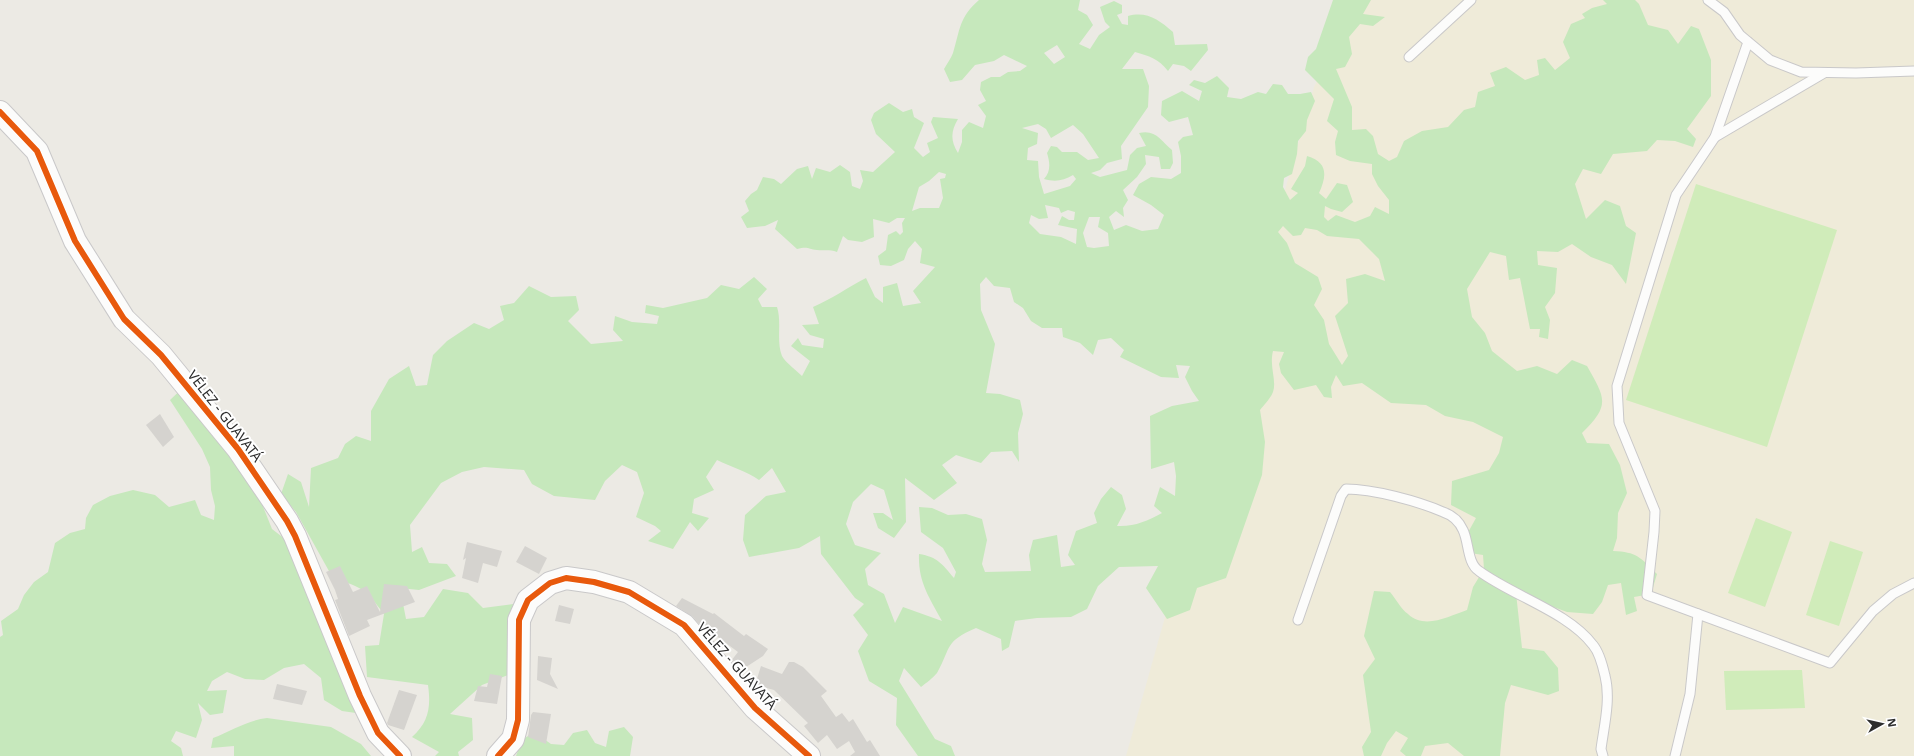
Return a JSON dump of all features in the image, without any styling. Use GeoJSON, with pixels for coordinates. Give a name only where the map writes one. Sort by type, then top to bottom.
{"type":"FeatureCollection","features":[{"type":"Feature","properties":{"kind":"street","name":"VÉLEZ - GUAVATÁ"},"geometry":{"type":"LineString","coordinates":[[0,112],[37,151],[75,241],[124,319],[161,355],[238,449],[287,521],[360,696],[378,733],[400,756]]}},
{"type":"Feature","properties":{"kind":"street","name":"VÉLEZ - GUAVATÁ"},"geometry":{"type":"LineString","coordinates":[[498,756],[513,739],[518,720],[519,620],[528,600],[550,583],[566,578],[594,582],[629,592],[684,625],[755,708],[809,756]]}},
{"type":"Feature","properties":{"kind":"lane"},"geometry":{"type":"LineString","coordinates":[[1409,57],[1471,0]]}},
{"type":"Feature","properties":{"kind":"lane"},"geometry":{"type":"LineString","coordinates":[[1708,0],[1724,12],[1740,35],[1770,60],[1801,72],[1824,73],[1914,71]]}},
{"type":"Feature","properties":{"kind":"lane"},"geometry":{"type":"LineString","coordinates":[[1748,42],[1714,137],[1676,195],[1617,386],[1619,422],[1655,511],[1647,595],[1830,663],[1873,611],[1893,594],[1914,583]]}},
{"type":"Feature","properties":{"kind":"lane"},"geometry":{"type":"LineString","coordinates":[[1714,137],[1824,73]]}},
{"type":"Feature","properties":{"kind":"lane"},"geometry":{"type":"LineString","coordinates":[[1298,620],[1341,496],[1346,489],[1360,489],[1407,500],[1444,512],[1458,521],[1463,530],[1468,550],[1477,570],[1572,625],[1594,646],[1606,677],[1606,706],[1601,749],[1603,756]]}},
{"type":"Feature","properties":{"kind":"lane"},"geometry":{"type":"LineString","coordinates":[[1675,756],[1690,694],[1698,614]]}},
{"type":"Feature","properties":{"kind":"shaded area"},"geometry":{"type":"Polygon","coordinates":[[[1357,0],[1914,0],[1914,756],[1126,756],[1314,87],[1357,0]]]}},
{"type":"Feature","properties":{"kind":"green space"},"geometry":{"type":"Polygon","coordinates":[[[979,0],[1080,0],[1078,10],[1087,15],[1093,25],[1079,44],[1090,49],[1099,35],[1110,27],[1105,22],[1100,7],[1114,1],[1122,5],[1122,13],[1117,15],[1122,24],[1128,25],[1128,16],[1147,16],[1158,20],[1173,32],[1175,45],[1207,44],[1208,50],[1191,71],[1184,66],[1173,64],[1168,71],[1153,58],[1135,52],[1122,69],[1143,69],[1149,86],[1148,107],[1121,146],[1122,159],[1107,163],[1100,170],[1091,173],[1100,177],[1127,170],[1130,155],[1137,148],[1146,146],[1139,133],[1145,132],[1154,134],[1172,150],[1173,163],[1170,169],[1161,169],[1159,157],[1145,155],[1146,164],[1137,177],[1123,190],[1128,200],[1123,208],[1124,217],[1116,211],[1109,217],[1114,230],[1126,225],[1142,231],[1158,229],[1164,215],[1151,205],[1133,195],[1139,184],[1151,177],[1171,179],[1181,173],[1181,156],[1178,142],[1183,137],[1193,135],[1188,117],[1169,122],[1161,115],[1162,101],[1182,91],[1199,101],[1202,91],[1189,85],[1194,80],[1205,83],[1217,76],[1229,88],[1227,97],[1241,99],[1258,92],[1266,94],[1273,84],[1282,85],[1288,94],[1311,92],[1315,101],[1307,120],[1306,131],[1298,141],[1297,154],[1292,174],[1284,178],[1283,187],[1290,200],[1298,193],[1291,189],[1305,166],[1307,156],[1319,162],[1324,170],[1322,187],[1319,193],[1326,199],[1337,183],[1347,185],[1353,202],[1342,212],[1325,206],[1324,217],[1328,221],[1336,215],[1355,222],[1370,216],[1375,207],[1389,214],[1389,200],[1378,186],[1372,174],[1372,164],[1350,161],[1336,155],[1335,142],[1338,131],[1327,121],[1334,99],[1305,70],[1308,57],[1316,49],[1333,0],[1371,0],[1363,14],[1385,17],[1373,26],[1360,24],[1349,37],[1352,54],[1345,67],[1336,69],[1352,107],[1352,130],[1366,129],[1373,136],[1378,154],[1389,161],[1397,157],[1404,141],[1422,131],[1448,127],[1464,110],[1475,107],[1478,92],[1495,86],[1490,73],[1506,67],[1525,80],[1539,75],[1537,60],[1545,58],[1555,70],[1570,58],[1563,42],[1571,24],[1585,18],[1582,14],[1592,8],[1607,4],[1603,0],[1635,0],[1639,4],[1648,25],[1668,30],[1678,44],[1691,26],[1699,29],[1711,60],[1711,96],[1687,129],[1696,139],[1693,147],[1675,141],[1657,140],[1647,151],[1613,154],[1601,174],[1583,169],[1575,184],[1586,219],[1605,200],[1620,206],[1626,226],[1636,233],[1626,284],[1612,265],[1591,257],[1572,244],[1558,252],[1537,251],[1538,265],[1557,268],[1555,293],[1545,307],[1550,320],[1548,339],[1539,337],[1540,329],[1530,329],[1520,278],[1509,280],[1506,256],[1490,252],[1467,289],[1472,317],[1485,333],[1492,351],[1517,371],[1537,366],[1557,374],[1572,360],[1587,366],[1598,386],[1602,401],[1598,415],[1582,433],[1587,443],[1609,444],[1620,465],[1627,493],[1618,513],[1617,538],[1613,551],[1638,556],[1657,574],[1651,594],[1634,597],[1637,611],[1626,615],[1621,583],[1608,585],[1602,602],[1593,614],[1567,612],[1516,593],[1522,648],[1544,651],[1558,668],[1559,691],[1548,695],[1511,685],[1505,703],[1500,756],[1464,756],[1448,743],[1425,746],[1421,756],[1406,756],[1400,751],[1408,738],[1396,731],[1387,743],[1381,756],[1364,756],[1362,747],[1371,732],[1363,675],[1375,659],[1364,636],[1374,591],[1390,592],[1405,612],[1415,619],[1422,621],[1437,620],[1467,610],[1473,587],[1484,569],[1483,555],[1470,553],[1466,536],[1476,518],[1451,505],[1452,481],[1489,470],[1499,453],[1503,437],[1473,422],[1445,416],[1426,405],[1391,403],[1362,383],[1343,386],[1336,375],[1331,387],[1332,398],[1324,397],[1316,385],[1294,390],[1281,373],[1279,364],[1284,352],[1273,351],[1273,392],[1260,410],[1265,442],[1262,475],[1226,578],[1197,588],[1190,610],[1167,619],[1146,588],[1158,566],[1119,567],[1098,586],[1087,609],[1071,617],[1037,618],[1015,621],[1009,647],[1002,651],[1001,639],[976,628],[954,641],[947,651],[937,673],[921,687],[904,668],[899,681],[935,739],[951,746],[955,756],[918,756],[896,725],[897,698],[869,681],[858,651],[868,635],[853,615],[864,604],[855,598],[821,554],[820,536],[799,548],[749,557],[743,540],[745,515],[766,496],[786,492],[772,468],[759,480],[717,460],[706,477],[714,490],[694,499],[692,513],[709,518],[698,531],[690,522],[673,549],[648,541],[661,531],[655,526],[636,517],[644,493],[637,472],[622,465],[605,481],[595,500],[554,496],[532,484],[524,470],[484,467],[462,472],[441,483],[410,525],[412,552],[422,547],[429,563],[447,564],[456,576],[419,590],[400,588],[406,619],[424,617],[443,589],[468,593],[483,608],[528,602],[516,672],[482,685],[450,714],[472,718],[473,740],[458,752],[459,756],[435,756],[439,752],[412,737],[422,726],[428,714],[428,685],[367,677],[365,646],[379,645],[384,614],[373,600],[358,587],[334,580],[296,512],[281,494],[288,474],[301,482],[309,507],[311,468],[338,458],[345,444],[356,436],[371,441],[371,411],[389,379],[409,366],[416,386],[427,385],[433,355],[447,341],[474,323],[489,329],[504,320],[500,306],[514,303],[529,286],[551,297],[576,296],[579,310],[568,321],[591,344],[623,341],[613,330],[615,316],[632,322],[657,324],[659,316],[645,313],[646,305],[663,308],[707,298],[721,285],[739,289],[754,277],[767,289],[758,299],[762,307],[777,307],[779,319],[779,344],[782,356],[802,376],[810,361],[791,346],[798,338],[802,345],[823,348],[824,339],[810,335],[802,325],[819,324],[813,307],[866,278],[875,297],[883,303],[883,287],[897,283],[903,306],[921,303],[913,291],[935,267],[920,263],[922,249],[915,241],[908,249],[904,260],[891,266],[880,265],[878,256],[886,250],[888,235],[896,231],[900,235],[903,232],[902,223],[905,218],[897,218],[889,223],[873,219],[874,237],[862,242],[848,240],[843,236],[837,252],[806,248],[797,249],[775,229],[778,220],[765,226],[747,228],[741,217],[749,211],[745,201],[757,190],[763,177],[774,179],[781,184],[797,169],[808,166],[812,179],[816,168],[830,172],[840,165],[850,172],[852,186],[860,189],[863,181],[860,170],[873,172],[895,152],[876,134],[871,120],[874,113],[889,103],[903,112],[912,109],[914,117],[924,123],[914,148],[923,157],[930,152],[927,143],[938,138],[931,122],[933,117],[958,119],[952,136],[958,153],[962,142],[962,130],[969,122],[983,128],[986,116],[978,105],[986,101],[980,90],[981,82],[991,77],[1000,77],[1008,72],[1020,71],[1027,66],[1004,55],[994,61],[975,65],[962,80],[950,82],[944,69],[953,53],[961,24],[972,6],[979,0]],[[1057,45],[1044,53],[1054,64],[1065,57],[1057,45]],[[1038,124],[1022,128],[1038,133],[1037,144],[1028,148],[1027,160],[1038,161],[1039,177],[1044,194],[1070,186],[1076,179],[1073,175],[1066,179],[1059,180],[1044,179],[1049,170],[1047,153],[1051,146],[1057,147],[1062,152],[1077,152],[1088,160],[1099,158],[1083,134],[1073,125],[1051,138],[1046,129],[1038,124]],[[939,172],[919,187],[912,211],[920,208],[939,208],[943,198],[940,179],[945,178],[946,174],[939,172]],[[1045,205],[1048,218],[1039,219],[1031,215],[1029,223],[1040,234],[1061,237],[1076,244],[1077,229],[1058,225],[1062,216],[1069,220],[1074,220],[1075,212],[1068,210],[1061,213],[1059,208],[1045,205]],[[1089,217],[1083,233],[1087,247],[1094,248],[1109,246],[1108,233],[1098,227],[1100,217],[1089,217]],[[1283,226],[1278,232],[1287,243],[1295,263],[1318,277],[1322,289],[1314,305],[1324,320],[1329,344],[1342,365],[1348,356],[1335,316],[1348,303],[1346,279],[1365,274],[1385,281],[1379,259],[1359,239],[1327,236],[1317,230],[1305,228],[1301,235],[1293,236],[1283,226]],[[986,277],[980,284],[981,310],[995,344],[986,393],[1000,394],[1020,400],[1023,414],[1018,433],[1019,462],[1012,451],[991,452],[981,463],[956,455],[942,465],[957,483],[934,500],[905,478],[906,522],[894,538],[878,528],[873,513],[883,513],[893,520],[884,490],[871,484],[853,502],[846,524],[855,545],[881,553],[865,569],[868,585],[884,594],[895,623],[903,607],[942,621],[922,581],[919,554],[935,559],[943,565],[954,578],[956,572],[943,548],[921,532],[919,507],[932,508],[948,515],[966,514],[982,519],[987,540],[982,564],[985,572],[1031,571],[1029,555],[1033,540],[1057,535],[1061,567],[1075,565],[1068,555],[1076,531],[1097,523],[1094,513],[1101,499],[1111,487],[1122,495],[1126,509],[1117,526],[1129,526],[1140,523],[1162,513],[1154,506],[1160,487],[1175,496],[1176,476],[1174,462],[1151,469],[1150,416],[1172,406],[1199,401],[1185,377],[1190,366],[1176,365],[1179,378],[1161,377],[1120,357],[1124,350],[1111,338],[1098,340],[1093,355],[1080,343],[1063,337],[1062,328],[1042,328],[1031,321],[1023,308],[1014,302],[1010,288],[994,286],[986,277]]]}},
{"type":"Feature","properties":{"kind":"green space"},"geometry":{"type":"Polygon","coordinates":[[[1696,184],[1837,230],[1767,447],[1626,400],[1696,184]]]}},
{"type":"Feature","properties":{"kind":"green space"},"geometry":{"type":"Polygon","coordinates":[[[189,382],[258,494],[272,529],[294,546],[329,639],[334,663],[353,680],[363,714],[342,711],[324,700],[321,678],[304,664],[284,668],[264,680],[245,679],[227,672],[212,681],[207,691],[227,690],[223,713],[210,715],[198,703],[202,720],[196,738],[176,731],[171,741],[181,748],[183,756],[0,756],[0,637],[3,635],[1,621],[18,609],[24,595],[34,582],[48,572],[55,543],[70,533],[85,529],[86,518],[93,505],[110,496],[133,490],[155,495],[169,507],[195,500],[201,515],[214,520],[215,506],[211,490],[210,467],[202,449],[170,400],[189,382]]]}},
{"type":"Feature","properties":{"kind":"green space"},"geometry":{"type":"Polygon","coordinates":[[[1756,518],[1792,532],[1765,607],[1728,593],[1756,518]]]}},
{"type":"Feature","properties":{"kind":"green space"},"geometry":{"type":"Polygon","coordinates":[[[1830,541],[1863,552],[1839,626],[1806,615],[1830,541]]]}},
{"type":"Feature","properties":{"kind":"green space"},"geometry":{"type":"Polygon","coordinates":[[[1802,670],[1805,708],[1726,710],[1724,671],[1802,670]]]}},
{"type":"Feature","properties":{"kind":"green space"},"geometry":{"type":"Polygon","coordinates":[[[267,718],[331,727],[361,744],[371,756],[234,756],[234,746],[211,748],[213,738],[246,723],[267,718]]]}},
{"type":"Feature","properties":{"kind":"green space"},"geometry":{"type":"Polygon","coordinates":[[[624,727],[633,737],[630,756],[516,756],[522,740],[534,732],[551,744],[564,745],[573,733],[587,730],[595,743],[606,747],[609,731],[624,727]]]}},
{"type":"Feature","properties":{"kind":"building"},"geometry":{"type":"Polygon","coordinates":[[[160,414],[174,437],[163,447],[146,425],[160,414]]]}},
{"type":"Feature","properties":{"kind":"building"},"geometry":{"type":"Polygon","coordinates":[[[467,542],[502,551],[497,567],[483,563],[478,583],[462,578],[466,558],[463,560],[467,542]]]}},
{"type":"Feature","properties":{"kind":"building"},"geometry":{"type":"Polygon","coordinates":[[[525,546],[547,558],[539,574],[516,562],[525,546]]]}},
{"type":"Feature","properties":{"kind":"building"},"geometry":{"type":"Polygon","coordinates":[[[340,566],[353,592],[367,586],[380,612],[384,584],[407,586],[415,602],[367,620],[370,626],[349,636],[335,600],[338,599],[335,590],[326,572],[340,566]]]}},
{"type":"Feature","properties":{"kind":"building"},"geometry":{"type":"Polygon","coordinates":[[[682,598],[713,614],[714,613],[744,636],[746,634],[768,649],[763,656],[740,671],[731,661],[738,652],[715,635],[711,638],[693,617],[676,606],[682,598]]]}},
{"type":"Feature","properties":{"kind":"building"},"geometry":{"type":"Polygon","coordinates":[[[559,605],[574,609],[570,624],[555,621],[559,605]]]}},
{"type":"Feature","properties":{"kind":"building"},"geometry":{"type":"Polygon","coordinates":[[[538,656],[552,658],[550,674],[558,689],[537,680],[538,656]]]}},
{"type":"Feature","properties":{"kind":"building"},"geometry":{"type":"Polygon","coordinates":[[[789,662],[794,662],[803,667],[827,691],[821,696],[836,717],[842,713],[849,722],[853,719],[867,742],[870,740],[880,756],[850,756],[855,752],[849,741],[837,749],[827,735],[818,743],[804,726],[808,723],[774,690],[755,685],[761,666],[782,674],[789,662]]]}},
{"type":"Feature","properties":{"kind":"building"},"geometry":{"type":"Polygon","coordinates":[[[490,674],[502,676],[497,704],[474,701],[478,686],[487,687],[490,674]]]}},
{"type":"Feature","properties":{"kind":"building"},"geometry":{"type":"Polygon","coordinates":[[[277,684],[307,691],[302,705],[273,699],[277,684]]]}},
{"type":"Feature","properties":{"kind":"building"},"geometry":{"type":"Polygon","coordinates":[[[399,690],[417,695],[404,730],[388,725],[387,723],[399,690]]]}},
{"type":"Feature","properties":{"kind":"building"},"geometry":{"type":"Polygon","coordinates":[[[533,712],[551,714],[546,744],[528,737],[531,715],[533,712]]]}},
{"type":"Feature","properties":{"kind":"cycle path"},"geometry":{"type":"LineString","coordinates":[[0,112],[37,151],[75,241],[124,319],[161,355],[238,449],[287,521],[295,536],[360,696],[378,733],[400,756]]}},
{"type":"Feature","properties":{"kind":"cycle path"},"geometry":{"type":"LineString","coordinates":[[498,756],[513,739],[518,720],[519,620],[528,600],[550,583],[566,578],[594,582],[629,592],[684,625],[755,708],[809,756]]}}]}
